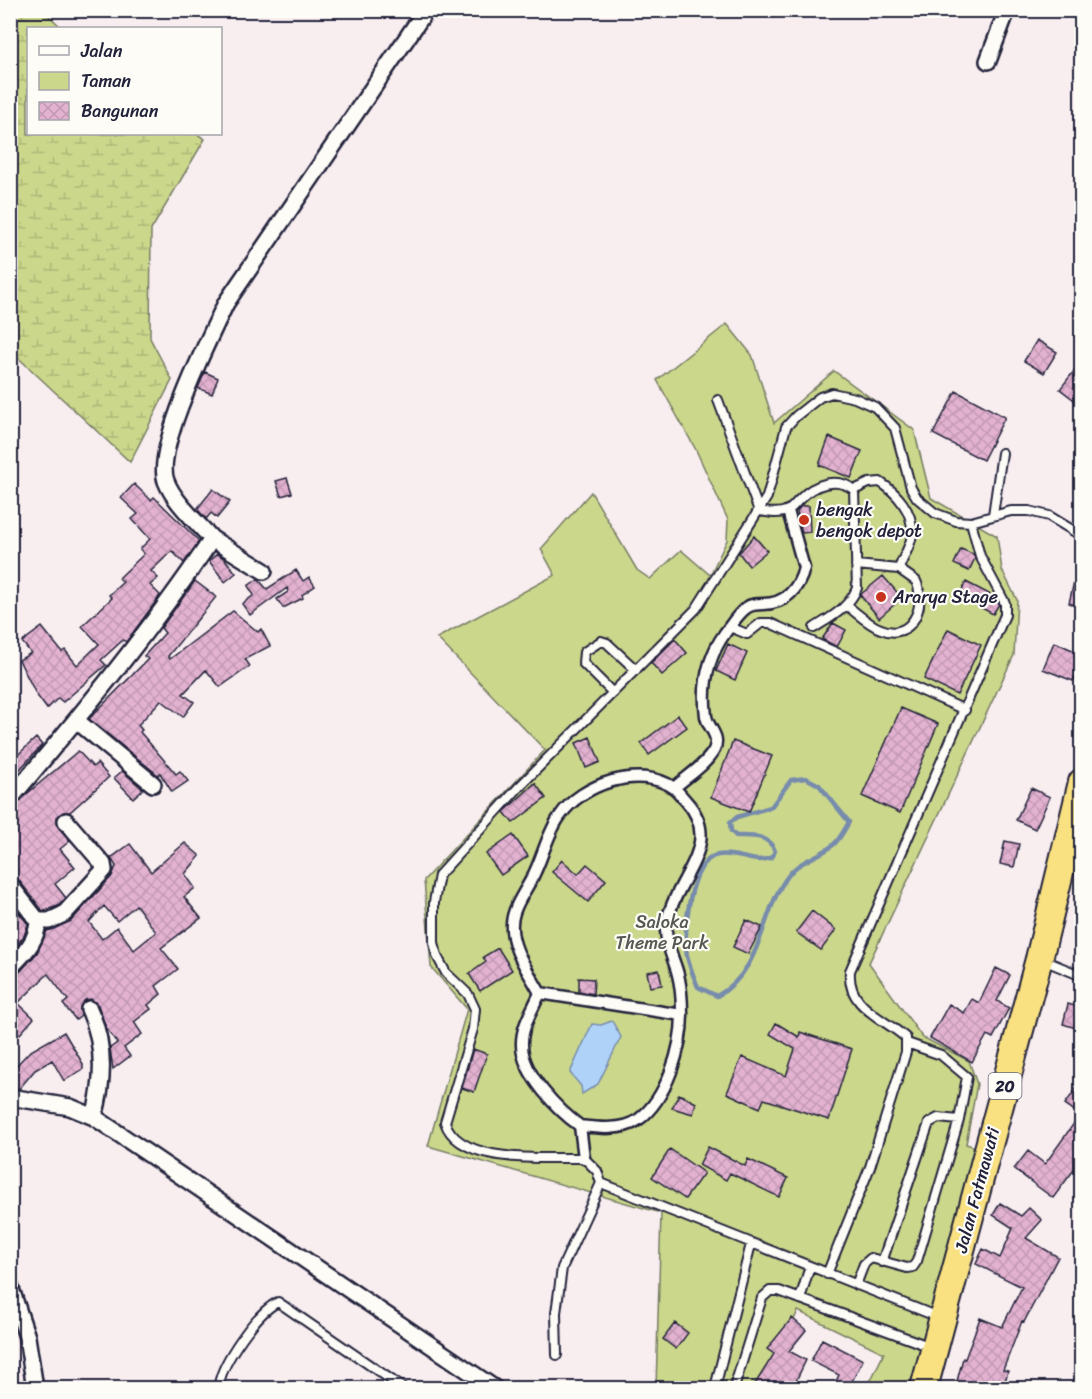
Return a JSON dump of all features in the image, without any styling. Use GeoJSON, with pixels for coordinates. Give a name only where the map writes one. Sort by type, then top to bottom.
{"type":"FeatureCollection","features":[{"type":"Feature","properties":{"kind":"highway","name":"Jalan Fatmawati"},"geometry":{"type":"LineString","coordinates":[[924,1389],[1039,959],[1082,782]]}},
{"type":"Feature","properties":{"kind":"street"},"geometry":{"type":"LineString","coordinates":[[264,571],[212,539],[184,507],[166,482],[164,465],[168,444],[201,356],[226,303],[426,10]]}},
{"type":"Feature","properties":{"kind":"street"},"geometry":{"type":"LineString","coordinates":[[988,61],[1007,10]]}},
{"type":"Feature","properties":{"kind":"street"},"geometry":{"type":"LineString","coordinates":[[674,788],[710,756],[715,747],[716,735],[706,717],[706,672],[712,654],[746,608],[756,604],[777,603],[790,596],[802,574],[804,568],[788,511]]}},
{"type":"Feature","properties":{"kind":"street"},"geometry":{"type":"LineString","coordinates":[[10,799],[77,721],[188,576],[212,539]]}},
{"type":"Feature","properties":{"kind":"street"},"geometry":{"type":"LineString","coordinates":[[77,721],[153,784]]}},
{"type":"Feature","properties":{"kind":"street"},"geometry":{"type":"LineString","coordinates":[[641,778],[674,788],[701,822],[702,836],[698,854],[680,888],[666,930],[668,949],[676,967],[682,1015],[676,1052],[655,1103],[636,1121],[609,1129],[580,1126],[562,1113],[524,1060],[522,1046],[524,1027],[540,993],[520,958],[512,937],[512,923],[514,911],[544,854],[559,816],[571,803],[601,784],[641,778]]}},
{"type":"Feature","properties":{"kind":"street"},"geometry":{"type":"LineString","coordinates":[[38,921],[49,921],[64,914],[104,870],[103,864],[66,821]]}},
{"type":"Feature","properties":{"kind":"street"},"geometry":{"type":"LineString","coordinates":[[10,885],[38,921],[37,934],[31,945],[10,968]]}},
{"type":"Feature","properties":{"kind":"street"},"geometry":{"type":"LineString","coordinates":[[540,993],[682,1015]]}},
{"type":"Feature","properties":{"kind":"street"},"geometry":{"type":"LineString","coordinates":[[89,1009],[101,1040],[100,1094],[94,1117]]}},
{"type":"Feature","properties":{"kind":"street"},"geometry":{"type":"LineString","coordinates":[[12,1103],[70,1107],[94,1117],[494,1389]]}},
{"type":"Feature","properties":{"kind":"street"},"geometry":{"type":"LineString","coordinates":[[580,1126],[584,1158]]}},
{"type":"Feature","properties":{"kind":"street"},"geometry":{"type":"LineString","coordinates":[[10,1286],[27,1337],[35,1389]]}},
{"type":"Feature","properties":{"kind":"lane"},"geometry":{"type":"LineString","coordinates":[[557,1355],[556,1313],[562,1268],[601,1183],[597,1171],[584,1158],[534,1160],[493,1154],[457,1141],[448,1133],[445,1122],[473,1029],[475,1009],[468,994],[446,973],[437,956],[434,942],[434,902],[439,875],[519,787],[696,609],[767,497],[786,427],[820,397],[841,394],[875,407],[895,428],[911,488],[916,498],[935,513],[956,521],[970,522],[993,515],[1029,511],[1049,516],[1082,536]]}},
{"type":"Feature","properties":{"kind":"lane"},"geometry":{"type":"LineString","coordinates":[[717,400],[759,511]]}},
{"type":"Feature","properties":{"kind":"lane"},"geometry":{"type":"LineString","coordinates":[[993,515],[1002,453]]}},
{"type":"Feature","properties":{"kind":"lane"},"geometry":{"type":"LineString","coordinates":[[759,511],[777,514],[788,511],[801,497],[818,487],[835,482],[847,484],[854,490],[857,588],[853,599],[814,628]]}},
{"type":"Feature","properties":{"kind":"lane"},"geometry":{"type":"LineString","coordinates":[[854,490],[869,483],[880,482],[899,496],[908,516],[912,533],[899,569]]}},
{"type":"Feature","properties":{"kind":"lane"},"geometry":{"type":"LineString","coordinates":[[827,1274],[870,1167],[907,1043],[906,1038],[899,1032],[860,1005],[852,993],[850,971],[1005,615],[1005,603],[980,556],[970,522]]}},
{"type":"Feature","properties":{"kind":"lane"},"geometry":{"type":"LineString","coordinates":[[846,605],[881,630],[896,632],[912,625],[919,611],[919,587],[916,580],[899,569],[856,565]]}},
{"type":"Feature","properties":{"kind":"lane"},"geometry":{"type":"LineString","coordinates":[[730,627],[747,634],[761,623],[771,623],[965,710]]}},
{"type":"Feature","properties":{"kind":"lane"},"geometry":{"type":"LineString","coordinates":[[613,693],[584,663],[584,652],[600,641],[607,643],[636,670]]}},
{"type":"Feature","properties":{"kind":"lane"},"geometry":{"type":"LineString","coordinates":[[1039,959],[1082,976]]}},
{"type":"Feature","properties":{"kind":"lane"},"geometry":{"type":"LineString","coordinates":[[856,1285],[871,1258],[907,1268],[914,1267],[959,1120],[968,1077],[940,1055],[907,1043]]}},
{"type":"Feature","properties":{"kind":"lane"},"geometry":{"type":"LineString","coordinates":[[882,1262],[929,1123],[938,1118],[959,1120]]}},
{"type":"Feature","properties":{"kind":"lane"},"geometry":{"type":"LineString","coordinates":[[601,1183],[944,1320]]}},
{"type":"Feature","properties":{"kind":"lane"},"geometry":{"type":"LineString","coordinates":[[715,1389],[751,1244]]}},
{"type":"Feature","properties":{"kind":"lane"},"geometry":{"type":"LineString","coordinates":[[800,1299],[810,1266]]}},
{"type":"Feature","properties":{"kind":"lane"},"geometry":{"type":"LineString","coordinates":[[734,1389],[762,1298],[770,1291],[779,1291],[936,1348]]}},
{"type":"Feature","properties":{"kind":"lane"},"geometry":{"type":"LineString","coordinates":[[222,1389],[219,1384],[222,1369],[266,1307],[278,1302],[291,1308],[403,1389]]}},
{"type":"Feature","properties":{"kind":"green space"},"geometry":{"type":"Polygon","coordinates":[[[10,11],[44,11],[61,27],[27,27],[27,135],[199,135],[205,139],[151,230],[150,338],[172,380],[130,462],[11,351],[10,11]]]}},
{"type":"Feature","properties":{"kind":"green space","name":"Saloka Theme Park"},"geometry":{"type":"Polygon","coordinates":[[[727,324],[752,355],[774,423],[834,371],[914,430],[931,498],[997,536],[1002,570],[1017,600],[1014,655],[869,963],[922,1037],[969,1061],[977,1084],[966,1144],[982,1149],[918,1388],[867,1388],[884,1353],[798,1311],[762,1388],[656,1388],[661,1213],[428,1146],[467,1009],[431,967],[424,880],[545,750],[437,638],[555,575],[541,549],[591,492],[637,570],[650,579],[681,550],[710,575],[727,540],[728,520],[696,450],[657,380],[727,324]]]}},
{"type":"Feature","properties":{"kind":"water"},"geometry":{"type":"Polygon","coordinates":[[[612,1021],[621,1037],[598,1084],[582,1094],[581,1086],[570,1073],[592,1024],[601,1025],[612,1021]]]}},
{"type":"Feature","properties":{"kind":"building"},"geometry":{"type":"Polygon","coordinates":[[[1037,340],[1057,352],[1044,373],[1024,361],[1037,340]]]}},
{"type":"Feature","properties":{"kind":"building"},"geometry":{"type":"Polygon","coordinates":[[[1082,361],[1082,406],[1060,389],[1082,361]]]}},
{"type":"Feature","properties":{"kind":"building"},"geometry":{"type":"Polygon","coordinates":[[[205,372],[218,378],[212,394],[198,388],[205,372]]]}},
{"type":"Feature","properties":{"kind":"building"},"geometry":{"type":"Polygon","coordinates":[[[956,391],[1005,417],[983,460],[933,434],[956,391]]]}},
{"type":"Feature","properties":{"kind":"building"},"geometry":{"type":"Polygon","coordinates":[[[829,437],[862,451],[851,478],[819,465],[829,437]]]}},
{"type":"Feature","properties":{"kind":"building"},"geometry":{"type":"Polygon","coordinates":[[[287,478],[292,493],[281,496],[276,481],[287,478]]]}},
{"type":"Feature","properties":{"kind":"building"},"geometry":{"type":"Polygon","coordinates":[[[134,484],[151,500],[154,497],[199,541],[184,563],[172,551],[151,571],[158,578],[150,585],[160,595],[126,642],[123,640],[101,660],[106,665],[63,702],[58,698],[47,709],[36,694],[19,660],[31,653],[22,642],[42,627],[62,652],[65,650],[77,665],[99,644],[82,626],[112,598],[109,595],[123,582],[119,578],[144,554],[140,549],[150,539],[132,519],[138,514],[121,498],[134,484]]]}},
{"type":"Feature","properties":{"kind":"building"},"geometry":{"type":"Polygon","coordinates":[[[213,489],[230,502],[217,518],[211,513],[206,519],[197,509],[213,489]]]}},
{"type":"Feature","properties":{"kind":"building","name":"bengak bengok depot"},"geometry":{"type":"Polygon","coordinates":[[[801,506],[809,506],[810,532],[802,533],[797,511],[801,506]]]}},
{"type":"Feature","properties":{"kind":"building"},"geometry":{"type":"Polygon","coordinates":[[[754,536],[767,551],[749,566],[739,553],[754,536]]]}},
{"type":"Feature","properties":{"kind":"building"},"geometry":{"type":"Polygon","coordinates":[[[961,549],[973,554],[975,558],[969,571],[954,564],[961,549]]]}},
{"type":"Feature","properties":{"kind":"building"},"geometry":{"type":"Polygon","coordinates":[[[217,554],[224,558],[236,573],[225,582],[209,561],[217,554]]]}},
{"type":"Feature","properties":{"kind":"building"},"geometry":{"type":"Polygon","coordinates":[[[1077,569],[1082,570],[1082,607],[1069,603],[1077,569]]]}},
{"type":"Feature","properties":{"kind":"building"},"geometry":{"type":"Polygon","coordinates":[[[296,570],[303,581],[309,577],[315,586],[302,595],[303,598],[283,608],[277,599],[288,592],[287,588],[250,615],[242,604],[254,595],[248,586],[258,579],[267,589],[296,570]]]}},
{"type":"Feature","properties":{"kind":"building","name":"Ararya Stage"},"geometry":{"type":"Polygon","coordinates":[[[883,576],[902,598],[879,618],[860,595],[883,576]]]}},
{"type":"Feature","properties":{"kind":"building"},"geometry":{"type":"Polygon","coordinates":[[[195,581],[216,597],[168,656],[170,659],[233,611],[258,632],[261,629],[270,646],[245,659],[250,666],[220,687],[206,670],[183,694],[194,702],[183,717],[161,700],[138,725],[142,730],[140,732],[176,774],[180,771],[188,781],[172,792],[160,773],[158,775],[89,719],[148,659],[144,656],[165,633],[161,628],[195,581]]]}},
{"type":"Feature","properties":{"kind":"building"},"geometry":{"type":"Polygon","coordinates":[[[966,582],[995,597],[999,604],[993,614],[959,596],[966,582]]]}},
{"type":"Feature","properties":{"kind":"building"},"geometry":{"type":"Polygon","coordinates":[[[833,623],[846,630],[837,647],[822,639],[833,623]]]}},
{"type":"Feature","properties":{"kind":"building"},"geometry":{"type":"Polygon","coordinates":[[[948,629],[981,645],[957,695],[924,679],[948,629]]]}},
{"type":"Feature","properties":{"kind":"building"},"geometry":{"type":"Polygon","coordinates":[[[675,639],[687,653],[662,675],[651,663],[675,639]]]}},
{"type":"Feature","properties":{"kind":"building"},"geometry":{"type":"Polygon","coordinates":[[[1054,642],[1082,654],[1082,662],[1073,681],[1043,669],[1054,642]]]}},
{"type":"Feature","properties":{"kind":"building"},"geometry":{"type":"Polygon","coordinates":[[[728,644],[747,653],[735,680],[716,671],[728,644]]]}},
{"type":"Feature","properties":{"kind":"building"},"geometry":{"type":"Polygon","coordinates":[[[901,708],[938,724],[900,813],[862,796],[901,708]]]}},
{"type":"Feature","properties":{"kind":"building"},"geometry":{"type":"Polygon","coordinates":[[[678,715],[687,727],[649,755],[641,743],[678,715]]]}},
{"type":"Feature","properties":{"kind":"building"},"geometry":{"type":"Polygon","coordinates":[[[590,737],[600,762],[586,768],[576,743],[590,737]]]}},
{"type":"Feature","properties":{"kind":"building"},"geometry":{"type":"Polygon","coordinates":[[[36,738],[42,745],[10,780],[10,762],[36,738]]]}},
{"type":"Feature","properties":{"kind":"building"},"geometry":{"type":"Polygon","coordinates":[[[733,741],[772,756],[749,812],[711,797],[733,741]]]}},
{"type":"Feature","properties":{"kind":"building"},"geometry":{"type":"Polygon","coordinates":[[[78,751],[93,767],[97,763],[109,777],[70,812],[64,812],[57,817],[58,827],[70,841],[60,849],[75,867],[55,884],[66,898],[58,906],[43,911],[18,879],[10,875],[10,808],[78,751]]]}},
{"type":"Feature","properties":{"kind":"building"},"geometry":{"type":"Polygon","coordinates":[[[122,771],[143,789],[133,798],[114,778],[122,771]]]}},
{"type":"Feature","properties":{"kind":"building"},"geometry":{"type":"Polygon","coordinates":[[[535,783],[546,798],[513,823],[504,812],[535,783]]]}},
{"type":"Feature","properties":{"kind":"building"},"geometry":{"type":"Polygon","coordinates":[[[1031,788],[1050,797],[1035,829],[1016,820],[1031,788]]]}},
{"type":"Feature","properties":{"kind":"building"},"geometry":{"type":"Polygon","coordinates":[[[513,835],[528,856],[501,875],[486,854],[513,835]]]}},
{"type":"Feature","properties":{"kind":"building"},"geometry":{"type":"Polygon","coordinates":[[[1005,841],[1019,844],[1014,867],[1000,864],[1005,841]]]}},
{"type":"Feature","properties":{"kind":"building"},"geometry":{"type":"Polygon","coordinates":[[[185,843],[200,856],[185,874],[195,888],[184,897],[201,918],[161,948],[178,969],[156,986],[161,994],[148,1005],[151,1009],[134,1022],[142,1034],[124,1048],[130,1056],[113,1069],[110,1048],[117,1043],[106,1028],[98,1005],[91,999],[85,1000],[80,1007],[81,1016],[76,1020],[63,1004],[68,1000],[48,974],[18,1003],[34,1018],[20,1034],[10,1026],[10,977],[17,975],[37,953],[47,931],[71,921],[112,876],[116,866],[111,858],[130,844],[151,872],[185,843]],[[136,905],[117,921],[104,906],[89,922],[102,939],[117,927],[134,950],[156,932],[136,905]]]}},
{"type":"Feature","properties":{"kind":"building"},"geometry":{"type":"Polygon","coordinates":[[[562,860],[578,874],[587,864],[606,880],[588,902],[552,872],[562,860]]]}},
{"type":"Feature","properties":{"kind":"building"},"geometry":{"type":"Polygon","coordinates":[[[10,902],[28,924],[24,936],[10,953],[10,902]]]}},
{"type":"Feature","properties":{"kind":"building"},"geometry":{"type":"Polygon","coordinates":[[[812,911],[836,930],[821,950],[796,932],[812,911]]]}},
{"type":"Feature","properties":{"kind":"building"},"geometry":{"type":"Polygon","coordinates":[[[746,920],[762,927],[748,954],[733,947],[746,920]]]}},
{"type":"Feature","properties":{"kind":"building"},"geometry":{"type":"Polygon","coordinates":[[[498,948],[512,970],[480,991],[469,974],[486,962],[483,957],[498,948]]]}},
{"type":"Feature","properties":{"kind":"building"},"geometry":{"type":"Polygon","coordinates":[[[996,968],[1010,975],[997,1001],[1009,1008],[993,1038],[987,1035],[972,1062],[930,1038],[949,1004],[964,1013],[972,999],[979,1003],[996,968]]]}},
{"type":"Feature","properties":{"kind":"building"},"geometry":{"type":"Polygon","coordinates":[[[659,970],[662,985],[650,987],[647,972],[659,970]]]}},
{"type":"Feature","properties":{"kind":"building"},"geometry":{"type":"Polygon","coordinates":[[[579,978],[594,979],[593,994],[579,991],[579,978]]]}},
{"type":"Feature","properties":{"kind":"building"},"geometry":{"type":"Polygon","coordinates":[[[1068,1004],[1082,1008],[1082,1030],[1063,1024],[1068,1004]]]}},
{"type":"Feature","properties":{"kind":"building"},"geometry":{"type":"Polygon","coordinates":[[[776,1023],[799,1037],[800,1032],[852,1049],[829,1120],[764,1099],[760,1108],[727,1093],[742,1057],[786,1076],[795,1049],[770,1034],[776,1023]]]}},
{"type":"Feature","properties":{"kind":"building"},"geometry":{"type":"Polygon","coordinates":[[[64,1032],[83,1064],[83,1069],[64,1081],[52,1060],[35,1070],[19,1089],[10,1087],[10,1072],[29,1052],[64,1032]]]}},
{"type":"Feature","properties":{"kind":"building"},"geometry":{"type":"Polygon","coordinates":[[[473,1049],[487,1054],[474,1092],[462,1088],[473,1049]]]}},
{"type":"Feature","properties":{"kind":"building"},"geometry":{"type":"Polygon","coordinates":[[[1082,1081],[1082,1159],[1053,1198],[1014,1169],[1028,1151],[1045,1164],[1080,1115],[1065,1104],[1082,1081]]]}},
{"type":"Feature","properties":{"kind":"building"},"geometry":{"type":"Polygon","coordinates":[[[679,1094],[696,1103],[693,1114],[672,1108],[679,1094]]]}},
{"type":"Feature","properties":{"kind":"building"},"geometry":{"type":"Polygon","coordinates":[[[708,1147],[745,1166],[748,1159],[788,1178],[779,1197],[730,1173],[726,1180],[699,1165],[708,1147]]]}},
{"type":"Feature","properties":{"kind":"building"},"geometry":{"type":"Polygon","coordinates":[[[670,1149],[704,1173],[685,1199],[652,1177],[670,1149]]]}},
{"type":"Feature","properties":{"kind":"building"},"geometry":{"type":"Polygon","coordinates":[[[1000,1203],[1021,1216],[1029,1208],[1042,1220],[1026,1238],[1058,1257],[1024,1322],[1022,1321],[1003,1370],[1008,1371],[1003,1389],[955,1389],[963,1358],[965,1359],[980,1318],[1002,1327],[1022,1287],[976,1264],[983,1249],[1000,1258],[1013,1228],[993,1215],[1000,1203]]]}},
{"type":"Feature","properties":{"kind":"building"},"geometry":{"type":"Polygon","coordinates":[[[792,1318],[806,1330],[789,1351],[806,1360],[792,1389],[763,1389],[755,1384],[774,1354],[767,1349],[792,1318]]]}},
{"type":"Feature","properties":{"kind":"building"},"geometry":{"type":"Polygon","coordinates":[[[675,1323],[688,1333],[676,1349],[663,1339],[675,1323]]]}},
{"type":"Feature","properties":{"kind":"building"},"geometry":{"type":"Polygon","coordinates":[[[822,1339],[863,1360],[848,1389],[832,1389],[839,1375],[811,1361],[822,1339]]]}},
{"type":"Feature","properties":{"kind":"waterway"},"geometry":{"type":"LineString","coordinates":[[806,778],[819,785],[849,822],[840,838],[831,846],[793,870],[774,901],[745,970],[733,984],[717,996],[698,987],[687,956],[687,915],[694,883],[708,860],[718,855],[725,854],[759,860],[772,857],[775,851],[768,841],[759,837],[736,836],[731,831],[730,822],[737,817],[771,807],[791,780],[806,778]]}},
{"type":"Feature","properties":{"kind":"place","name":"bengak bengok depot"},"geometry":{"type":"Point","coordinates":[804,520]}},
{"type":"Feature","properties":{"kind":"place","name":"Ararya Stage"},"geometry":{"type":"Point","coordinates":[881,597]}}]}
